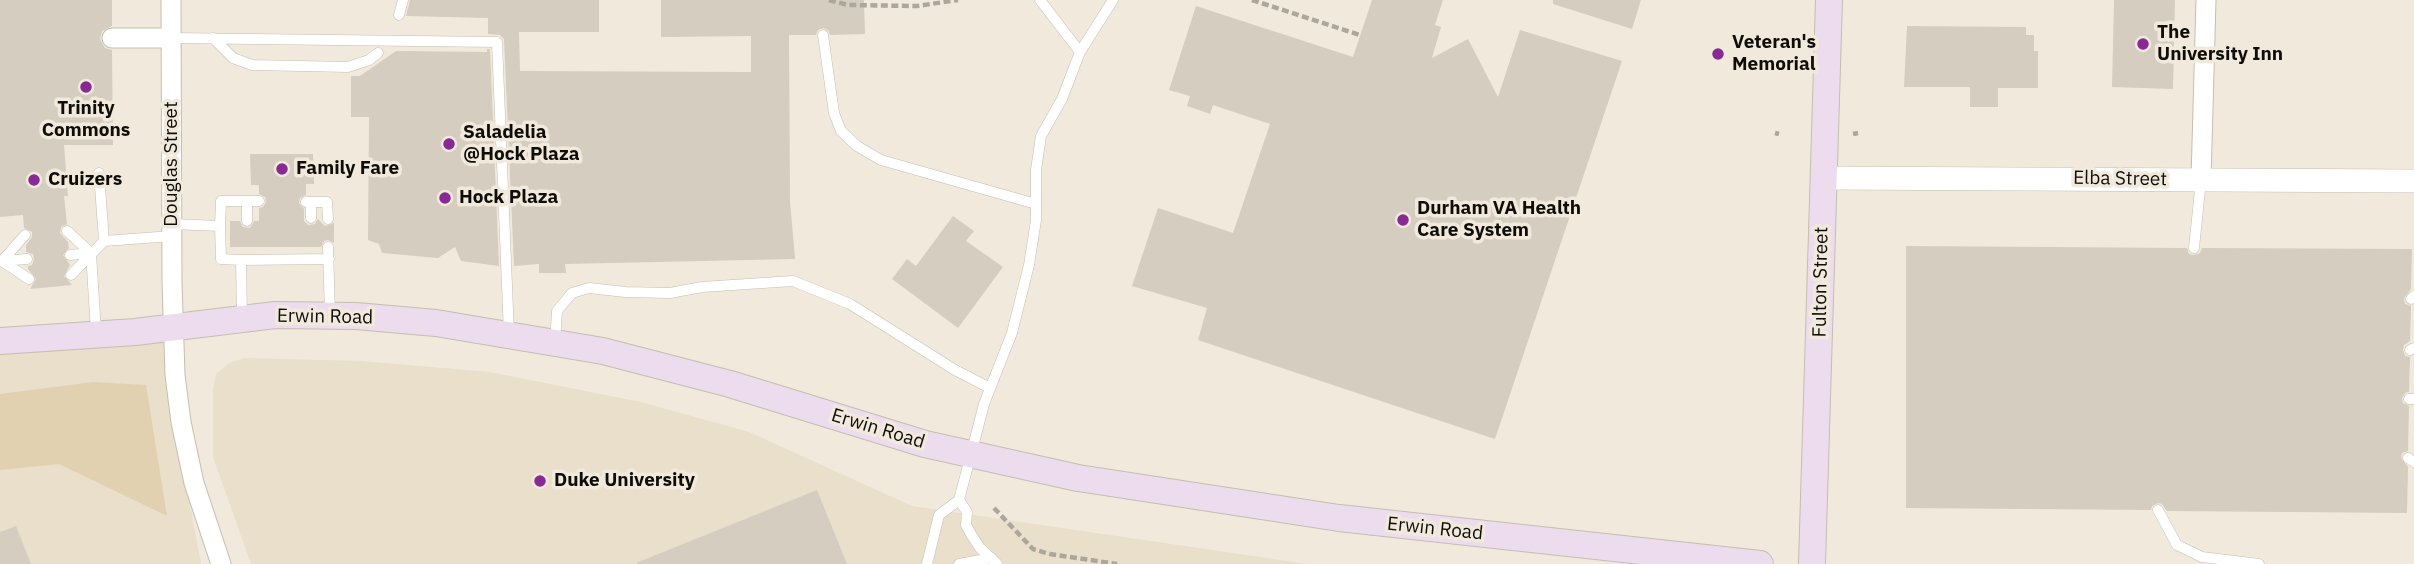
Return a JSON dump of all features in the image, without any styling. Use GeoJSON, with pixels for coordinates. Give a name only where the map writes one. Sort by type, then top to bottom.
{"type":"FeatureCollection","features":[{"type":"Feature","properties":{"kind":"main road","name":"Fulton Street"},"geometry":{"type":"LineString","coordinates":[[1812,564],[1829,0]]}},
{"type":"Feature","properties":{"kind":"main road","name":"Erwin Road"},"geometry":{"type":"LineString","coordinates":[[0,341],[96,335],[275,316],[330,316],[436,323],[603,351],[730,384],[925,444],[1078,478],[1281,511],[1759,564]]}},
{"type":"Feature","properties":{"kind":"street","name":"Douglas Street"},"geometry":{"type":"LineString","coordinates":[[171,0],[173,328],[181,422],[194,483],[221,564]]}},
{"type":"Feature","properties":{"kind":"street"},"geometry":{"type":"LineString","coordinates":[[2201,180],[2206,0]]}},
{"type":"Feature","properties":{"kind":"street"},"geometry":{"type":"LineString","coordinates":[[112,38],[172,38]]}},
{"type":"Feature","properties":{"kind":"street","name":"Elba Street"},"geometry":{"type":"LineString","coordinates":[[1825,178],[2414,181]]}},
{"type":"Feature","properties":{"kind":"lane"},"geometry":{"type":"LineString","coordinates":[[399,15],[403,0]]}},
{"type":"Feature","properties":{"kind":"lane"},"geometry":{"type":"LineString","coordinates":[[1041,0],[1080,52]]}},
{"type":"Feature","properties":{"kind":"lane"},"geometry":{"type":"LineString","coordinates":[[927,564],[939,515],[959,500],[984,404],[1012,333],[1031,254],[1035,170],[1041,136],[1062,99],[1080,52],[1113,0]]}},
{"type":"Feature","properties":{"kind":"lane"},"geometry":{"type":"LineString","coordinates":[[823,35],[834,113],[841,131],[857,146],[881,160],[1035,204]]}},
{"type":"Feature","properties":{"kind":"lane"},"geometry":{"type":"LineString","coordinates":[[172,38],[497,42],[509,334]]}},
{"type":"Feature","properties":{"kind":"lane"},"geometry":{"type":"LineString","coordinates":[[213,38],[233,58],[252,65],[348,67],[369,60],[378,53]]}},
{"type":"Feature","properties":{"kind":"lane"},"geometry":{"type":"LineString","coordinates":[[99,173],[104,241]]}},
{"type":"Feature","properties":{"kind":"lane"},"geometry":{"type":"LineString","coordinates":[[2194,248],[2201,180]]}},
{"type":"Feature","properties":{"kind":"lane"},"geometry":{"type":"LineString","coordinates":[[259,201],[221,201],[221,259],[329,259]]}},
{"type":"Feature","properties":{"kind":"lane"},"geometry":{"type":"LineString","coordinates":[[247,201],[247,221]]}},
{"type":"Feature","properties":{"kind":"lane"},"geometry":{"type":"LineString","coordinates":[[310,218],[308,202],[327,202],[328,219]]}},
{"type":"Feature","properties":{"kind":"lane"},"geometry":{"type":"LineString","coordinates":[[71,275],[104,241],[172,230],[220,226]]}},
{"type":"Feature","properties":{"kind":"lane"},"geometry":{"type":"LineString","coordinates":[[67,231],[91,253],[96,335]]}},
{"type":"Feature","properties":{"kind":"lane"},"geometry":{"type":"LineString","coordinates":[[1,261],[25,234]]}},
{"type":"Feature","properties":{"kind":"lane"},"geometry":{"type":"LineString","coordinates":[[242,318],[247,247]]}},
{"type":"Feature","properties":{"kind":"lane"},"geometry":{"type":"LineString","coordinates":[[280,247],[280,260]]}},
{"type":"Feature","properties":{"kind":"lane"},"geometry":{"type":"LineString","coordinates":[[310,247],[311,260]]}},
{"type":"Feature","properties":{"kind":"lane"},"geometry":{"type":"LineString","coordinates":[[328,247],[330,316]]}},
{"type":"Feature","properties":{"kind":"lane"},"geometry":{"type":"LineString","coordinates":[[70,255],[91,253]]}},
{"type":"Feature","properties":{"kind":"lane"},"geometry":{"type":"LineString","coordinates":[[1,261],[27,259]]}},
{"type":"Feature","properties":{"kind":"lane"},"geometry":{"type":"LineString","coordinates":[[1,261],[29,279]]}},
{"type":"Feature","properties":{"kind":"lane"},"geometry":{"type":"LineString","coordinates":[[555,343],[557,311],[572,293],[589,288],[670,293],[702,287],[793,281],[850,304],[955,370],[990,388]]}},
{"type":"Feature","properties":{"kind":"lane"},"geometry":{"type":"LineString","coordinates":[[959,500],[967,512],[966,525],[972,536],[995,561]]}},
{"type":"Feature","properties":{"kind":"lane"},"geometry":{"type":"LineString","coordinates":[[2158,510],[2177,545],[2202,557],[2259,564]]}},
{"type":"Feature","properties":{"kind":"lane"},"geometry":{"type":"LineString","coordinates":[[959,564],[995,561]]}},
{"type":"Feature","properties":{"kind":"path"},"geometry":{"type":"LineString","coordinates":[[829,0],[848,5],[916,6],[958,0]]}},
{"type":"Feature","properties":{"kind":"path"},"geometry":{"type":"LineString","coordinates":[[1252,0],[1360,35]]}},
{"type":"Feature","properties":{"kind":"path"},"geometry":{"type":"LineString","coordinates":[[994,508],[1033,549],[1116,564]]}},
{"type":"Feature","properties":{"kind":"shaded area"},"geometry":{"type":"Polygon","coordinates":[[[170,334],[175,423],[201,564],[0,564],[0,346],[170,334]]]}},
{"type":"Feature","properties":{"kind":"shaded area","name":"Duke University"},"geometry":{"type":"Polygon","coordinates":[[[244,358],[362,361],[490,372],[641,402],[749,432],[912,506],[1308,564],[251,564],[213,457],[213,390],[216,374],[229,363],[244,358]]]}},
{"type":"Feature","properties":{"kind":"shaded area"},"geometry":{"type":"Polygon","coordinates":[[[93,382],[146,385],[167,516],[59,464],[0,470],[0,394],[93,382]]]}},
{"type":"Feature","properties":{"kind":"building"},"geometry":{"type":"Polygon","coordinates":[[[0,0],[112,0],[112,26],[102,31],[100,39],[105,48],[112,50],[113,145],[64,145],[67,224],[61,227],[60,233],[68,242],[69,248],[63,255],[70,265],[64,276],[72,285],[30,289],[36,279],[28,269],[34,259],[33,254],[26,252],[32,232],[24,228],[23,215],[0,217],[0,0]]]}},
{"type":"Feature","properties":{"kind":"building"},"geometry":{"type":"Polygon","coordinates":[[[410,0],[599,0],[599,32],[519,32],[520,71],[751,72],[751,36],[661,37],[661,0],[864,0],[865,34],[830,35],[828,30],[823,28],[818,30],[816,35],[789,35],[790,201],[795,259],[565,264],[566,273],[539,273],[539,264],[514,266],[504,39],[500,35],[488,34],[488,18],[406,16],[410,0]]]}},
{"type":"Feature","properties":{"kind":"building","name":"Durham VA Health Care System"},"geometry":{"type":"Polygon","coordinates":[[[1372,0],[1443,0],[1435,25],[1441,27],[1432,58],[1468,39],[1498,97],[1520,30],[1622,61],[1495,439],[1198,340],[1207,308],[1132,286],[1158,208],[1233,233],[1270,124],[1213,105],[1210,114],[1187,106],[1190,96],[1169,90],[1196,6],[1353,57],[1372,0]]]}},
{"type":"Feature","properties":{"kind":"building"},"geometry":{"type":"Polygon","coordinates":[[[1553,0],[1641,0],[1632,29],[1553,4],[1553,0]]]}},
{"type":"Feature","properties":{"kind":"building","name":"The University Inn"},"geometry":{"type":"Polygon","coordinates":[[[2114,0],[2175,0],[2173,89],[2112,87],[2114,0]]]}},
{"type":"Feature","properties":{"kind":"building"},"geometry":{"type":"Polygon","coordinates":[[[1907,26],[2026,27],[2026,35],[2034,35],[2034,51],[2038,51],[2038,88],[1998,88],[1998,107],[1970,107],[1970,87],[1904,87],[1907,26]]]}},
{"type":"Feature","properties":{"kind":"building","name":"Hock Plaza"},"geometry":{"type":"Polygon","coordinates":[[[487,49],[490,49],[499,266],[461,261],[455,247],[438,258],[382,253],[379,244],[368,240],[369,117],[351,117],[351,76],[360,76],[396,51],[487,52],[487,49]]]}},
{"type":"Feature","properties":{"kind":"building"},"geometry":{"type":"Polygon","coordinates":[[[250,154],[313,154],[314,184],[306,184],[306,195],[300,198],[299,203],[304,209],[304,221],[308,225],[315,224],[318,219],[325,226],[334,223],[334,243],[324,241],[321,247],[230,247],[230,221],[240,221],[243,227],[250,228],[254,221],[259,221],[259,208],[266,202],[265,197],[259,194],[259,185],[251,185],[250,154]]]}},
{"type":"Feature","properties":{"kind":"building"},"geometry":{"type":"Polygon","coordinates":[[[953,216],[974,231],[966,241],[1003,267],[958,328],[892,279],[907,259],[916,266],[953,216]]]}},
{"type":"Feature","properties":{"kind":"building"},"geometry":{"type":"Polygon","coordinates":[[[1906,246],[2187,248],[2189,254],[2194,255],[2200,253],[2202,248],[2412,249],[2411,289],[2404,298],[2405,304],[2411,306],[2410,341],[2404,345],[2403,350],[2405,356],[2410,357],[2409,392],[2402,398],[2403,403],[2409,406],[2408,451],[2402,453],[2401,458],[2408,467],[2407,513],[2167,511],[2158,503],[2152,506],[2151,510],[1906,508],[1906,246]]]}},
{"type":"Feature","properties":{"kind":"building"},"geometry":{"type":"Polygon","coordinates":[[[817,490],[847,564],[636,563],[817,490]]]}},
{"type":"Feature","properties":{"kind":"building"},"geometry":{"type":"Polygon","coordinates":[[[16,526],[31,564],[0,564],[0,532],[16,526]]]}},
{"type":"Feature","properties":{"kind":"place","name":"The University Inn"},"geometry":{"type":"Point","coordinates":[2143,44]}},
{"type":"Feature","properties":{"kind":"place","name":"Veteran's Memorial"},"geometry":{"type":"Point","coordinates":[1718,54]}},
{"type":"Feature","properties":{"kind":"place","name":"Trinity Commons"},"geometry":{"type":"Point","coordinates":[86,87]}},
{"type":"Feature","properties":{"kind":"place","name":"Saladelia @Hock Plaza"},"geometry":{"type":"Point","coordinates":[449,144]}},
{"type":"Feature","properties":{"kind":"place","name":"Family Fare"},"geometry":{"type":"Point","coordinates":[282,169]}},
{"type":"Feature","properties":{"kind":"place","name":"Cruizers"},"geometry":{"type":"Point","coordinates":[34,180]}},
{"type":"Feature","properties":{"kind":"place","name":"Hock Plaza"},"geometry":{"type":"Point","coordinates":[445,198]}},
{"type":"Feature","properties":{"kind":"place","name":"Durham VA Health Care System"},"geometry":{"type":"Point","coordinates":[1403,220]}},
{"type":"Feature","properties":{"kind":"place","name":"Duke University"},"geometry":{"type":"Point","coordinates":[540,481]}}]}
